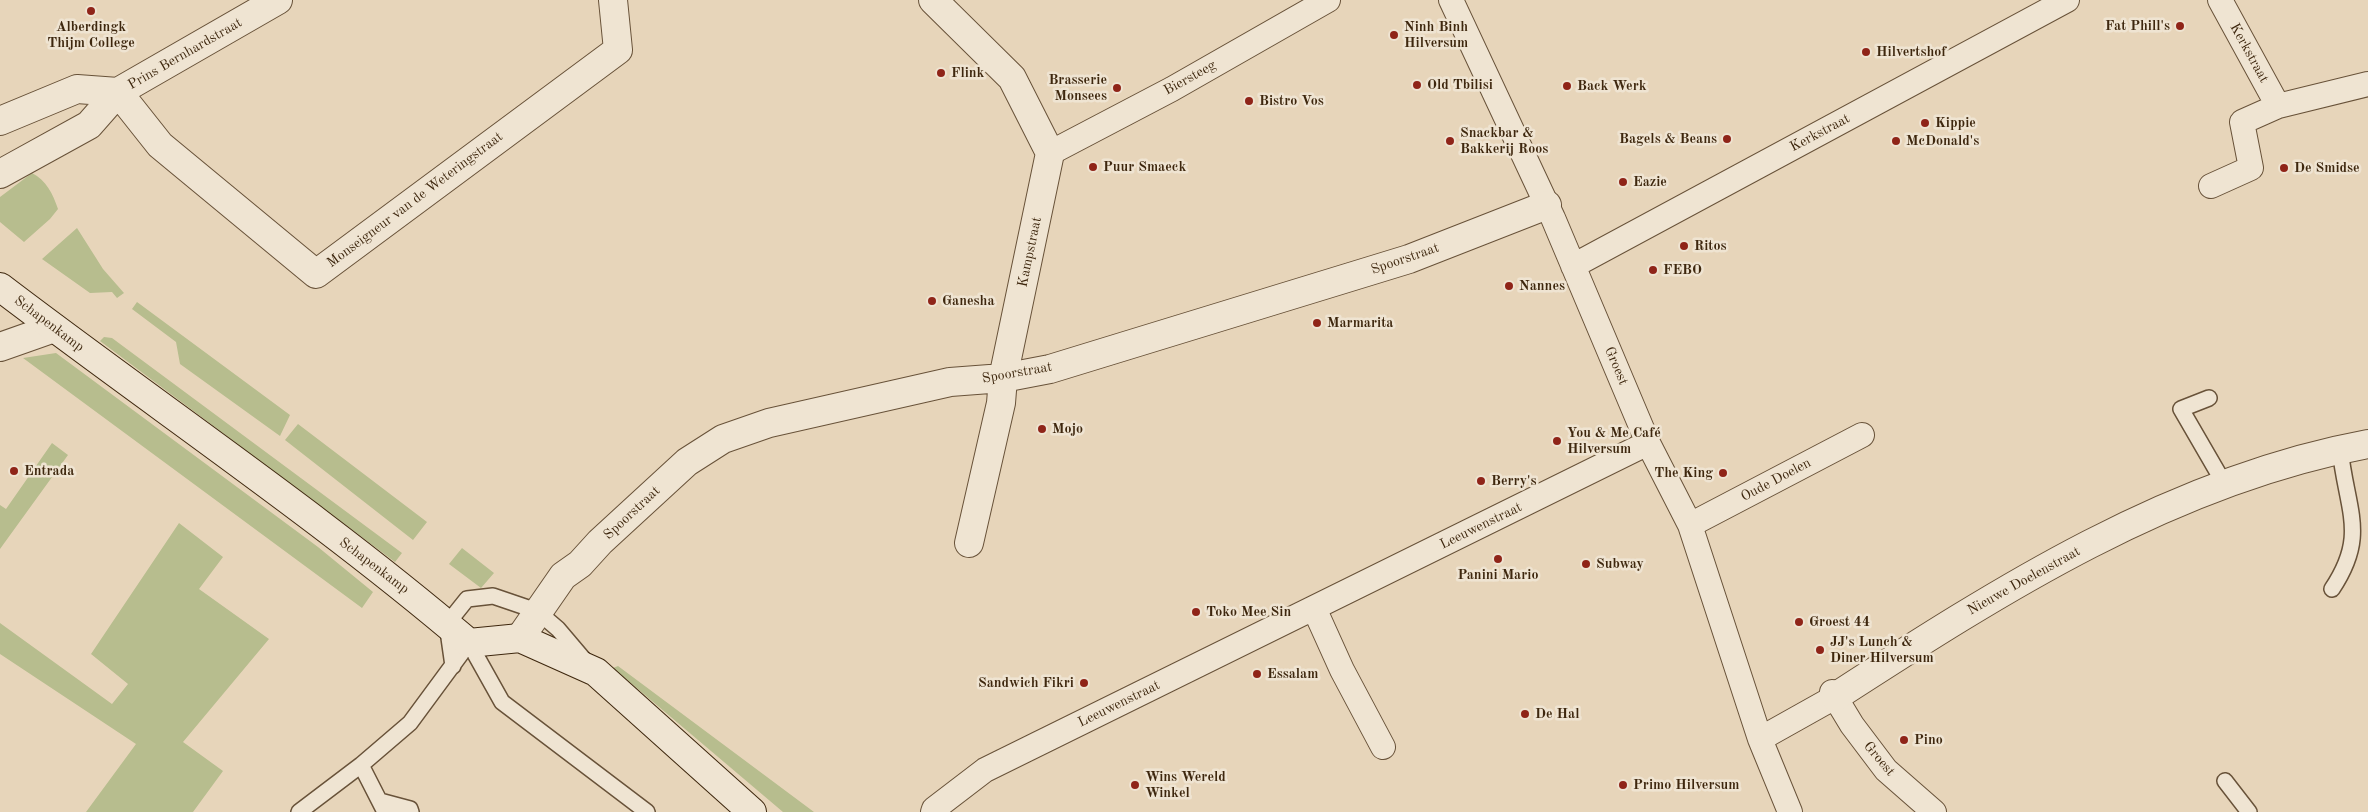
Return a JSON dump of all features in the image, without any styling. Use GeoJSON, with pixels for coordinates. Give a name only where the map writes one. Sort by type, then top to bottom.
{"type":"FeatureCollection","features":[{"type":"Feature","properties":{"kind":"street","name":"Prins Bernhardstraat"},"geometry":{"type":"LineString","coordinates":[[0,174],[90,125],[118,92],[278,0]]}},
{"type":"Feature","properties":{"kind":"street","name":"Monseigneur van de Weteringstraat"},"geometry":{"type":"LineString","coordinates":[[118,92],[160,145],[316,274],[618,50],[613,0]]}},
{"type":"Feature","properties":{"kind":"street"},"geometry":{"type":"LineString","coordinates":[[933,0],[1012,78],[1050,153]]}},
{"type":"Feature","properties":{"kind":"street","name":"Biersteeg"},"geometry":{"type":"LineString","coordinates":[[1050,153],[1172,89],[1328,0]]}},
{"type":"Feature","properties":{"kind":"street","name":"Groest"},"geometry":{"type":"LineString","coordinates":[[1451,0],[1547,205],[1648,443],[1690,524],[1760,739],[1790,812]]}},
{"type":"Feature","properties":{"kind":"street","name":"Kerkstraat"},"geometry":{"type":"LineString","coordinates":[[1574,266],[2067,0]]}},
{"type":"Feature","properties":{"kind":"street","name":"Kerkstraat"},"geometry":{"type":"LineString","coordinates":[[2220,0],[2278,106]]}},
{"type":"Feature","properties":{"kind":"street"},"geometry":{"type":"LineString","coordinates":[[2211,186],[2251,168],[2242,122],[2278,106],[2364,81]]}},
{"type":"Feature","properties":{"kind":"street","name":"Prins Bernhardstraat"},"geometry":{"type":"LineString","coordinates":[[0,121],[77,89],[118,92]]}},
{"type":"Feature","properties":{"kind":"street","name":"Kampstraat"},"geometry":{"type":"LineString","coordinates":[[969,543],[1001,402],[1003,378],[1050,153]]}},
{"type":"Feature","properties":{"kind":"street","name":"Spoorstraat"},"geometry":{"type":"LineString","coordinates":[[520,638],[563,576],[580,564],[600,542],[687,462],[723,439],[769,423],[950,382],[1003,378],[1050,369],[1409,259],[1547,205]]}},
{"type":"Feature","properties":{"kind":"street","name":"Schapenkamp"},"geometry":{"type":"LineString","coordinates":[[0,287],[234,460],[470,643]]}},
{"type":"Feature","properties":{"kind":"street"},"geometry":{"type":"LineString","coordinates":[[0,346],[54,328]]}},
{"type":"Feature","properties":{"kind":"street","name":"Oude Doelen"},"geometry":{"type":"LineString","coordinates":[[1690,524],[1862,435]]}},
{"type":"Feature","properties":{"kind":"street","name":"Leeuwenstraat"},"geometry":{"type":"LineString","coordinates":[[933,812],[986,770],[1648,443]]}},
{"type":"Feature","properties":{"kind":"street","name":"Nieuwe Doelenstraat"},"geometry":{"type":"LineString","coordinates":[[1833,695],[1960,616],[2112,533],[2226,485],[2290,461],[2368,444]]}},
{"type":"Feature","properties":{"kind":"street"},"geometry":{"type":"LineString","coordinates":[[1314,608],[1342,670],[1383,747]]}},
{"type":"Feature","properties":{"kind":"street"},"geometry":{"type":"LineString","coordinates":[[470,643],[520,638],[596,672],[752,812]]}},
{"type":"Feature","properties":{"kind":"street"},"geometry":{"type":"LineString","coordinates":[[1760,739],[1833,695]]}},
{"type":"Feature","properties":{"kind":"street","name":"Groest"},"geometry":{"type":"LineString","coordinates":[[1833,695],[1852,725],[1886,770],[1934,812]]}},
{"type":"Feature","properties":{"kind":"lane"},"geometry":{"type":"LineString","coordinates":[[2209,398],[2181,409],[2226,485]]}},
{"type":"Feature","properties":{"kind":"lane"},"geometry":{"type":"LineString","coordinates":[[2332,590],[2349,573],[2360,553],[2362,532],[2342,466],[2340,449]]}},
{"type":"Feature","properties":{"kind":"lane"},"geometry":{"type":"LineString","coordinates":[[453,666],[446,624],[467,599],[493,596],[537,611],[558,629],[596,672]]}},
{"type":"Feature","properties":{"kind":"lane"},"geometry":{"type":"LineString","coordinates":[[299,812],[361,765],[410,722],[470,643],[502,702],[647,812]]}},
{"type":"Feature","properties":{"kind":"lane"},"geometry":{"type":"LineString","coordinates":[[361,765],[382,807],[410,809],[411,812]]}},
{"type":"Feature","properties":{"kind":"lane"},"geometry":{"type":"LineString","coordinates":[[2225,781],[2249,812]]}},
{"type":"Feature","properties":{"kind":"green space"},"geometry":{"type":"Polygon","coordinates":[[[32,173],[41,179],[48,188],[58,209],[50,219],[24,242],[0,222],[0,197],[32,173]]]}},
{"type":"Feature","properties":{"kind":"green space"},"geometry":{"type":"Polygon","coordinates":[[[77,228],[103,269],[124,293],[117,298],[112,292],[90,293],[42,259],[77,228]]]}},
{"type":"Feature","properties":{"kind":"green space"},"geometry":{"type":"Polygon","coordinates":[[[137,302],[290,415],[280,436],[180,364],[176,342],[132,309],[137,302]]]}},
{"type":"Feature","properties":{"kind":"green space"},"geometry":{"type":"Polygon","coordinates":[[[104,337],[112,338],[402,553],[395,562],[100,341],[104,337]]]}},
{"type":"Feature","properties":{"kind":"green space"},"geometry":{"type":"Polygon","coordinates":[[[56,353],[318,547],[373,592],[362,608],[23,358],[56,353]]]}},
{"type":"Feature","properties":{"kind":"green space"},"geometry":{"type":"Polygon","coordinates":[[[298,424],[427,522],[413,540],[285,440],[298,424]]]}},
{"type":"Feature","properties":{"kind":"green space"},"geometry":{"type":"Polygon","coordinates":[[[52,443],[68,455],[0,549],[0,505],[6,509],[52,443]]]}},
{"type":"Feature","properties":{"kind":"green space"},"geometry":{"type":"Polygon","coordinates":[[[179,523],[223,557],[199,589],[269,639],[183,742],[223,771],[193,812],[86,812],[136,744],[0,654],[0,623],[112,704],[128,684],[91,654],[179,523]]]}},
{"type":"Feature","properties":{"kind":"green space"},"geometry":{"type":"Polygon","coordinates":[[[462,548],[494,573],[481,588],[449,564],[462,548]]]}},
{"type":"Feature","properties":{"kind":"green space"},"geometry":{"type":"Polygon","coordinates":[[[618,666],[814,812],[783,812],[613,668],[618,666]]]}},
{"type":"Feature","properties":{"kind":"place","name":"Alberdingk Thijm College"},"geometry":{"type":"Point","coordinates":[91,11]}},
{"type":"Feature","properties":{"kind":"place","name":"Fat Phill's"},"geometry":{"type":"Point","coordinates":[2180,26]}},
{"type":"Feature","properties":{"kind":"place","name":"Ninh Binh Hilversum"},"geometry":{"type":"Point","coordinates":[1394,35]}},
{"type":"Feature","properties":{"kind":"place","name":"Hilvertshof"},"geometry":{"type":"Point","coordinates":[1866,52]}},
{"type":"Feature","properties":{"kind":"place","name":"Flink"},"geometry":{"type":"Point","coordinates":[941,73]}},
{"type":"Feature","properties":{"kind":"place","name":"Old Tbilisi"},"geometry":{"type":"Point","coordinates":[1417,85]}},
{"type":"Feature","properties":{"kind":"place","name":"Back Werk"},"geometry":{"type":"Point","coordinates":[1567,86]}},
{"type":"Feature","properties":{"kind":"place","name":"Brasserie Monsees"},"geometry":{"type":"Point","coordinates":[1117,88]}},
{"type":"Feature","properties":{"kind":"place","name":"Bistro Vos"},"geometry":{"type":"Point","coordinates":[1249,101]}},
{"type":"Feature","properties":{"kind":"place","name":"Kippie"},"geometry":{"type":"Point","coordinates":[1925,123]}},
{"type":"Feature","properties":{"kind":"place","name":"Bagels & Beans"},"geometry":{"type":"Point","coordinates":[1727,139]}},
{"type":"Feature","properties":{"kind":"place","name":"Snackbar & Bakkerij Roos"},"geometry":{"type":"Point","coordinates":[1450,141]}},
{"type":"Feature","properties":{"kind":"place","name":"McDonald's"},"geometry":{"type":"Point","coordinates":[1896,141]}},
{"type":"Feature","properties":{"kind":"place","name":"Puur Smaeck"},"geometry":{"type":"Point","coordinates":[1093,167]}},
{"type":"Feature","properties":{"kind":"place","name":"De Smidse"},"geometry":{"type":"Point","coordinates":[2284,168]}},
{"type":"Feature","properties":{"kind":"place","name":"Eazie"},"geometry":{"type":"Point","coordinates":[1623,182]}},
{"type":"Feature","properties":{"kind":"place","name":"Ritos"},"geometry":{"type":"Point","coordinates":[1684,246]}},
{"type":"Feature","properties":{"kind":"place","name":"FEBO"},"geometry":{"type":"Point","coordinates":[1653,270]}},
{"type":"Feature","properties":{"kind":"place","name":"Nannes"},"geometry":{"type":"Point","coordinates":[1509,286]}},
{"type":"Feature","properties":{"kind":"place","name":"Ganesha"},"geometry":{"type":"Point","coordinates":[932,301]}},
{"type":"Feature","properties":{"kind":"place","name":"Marmarita"},"geometry":{"type":"Point","coordinates":[1317,323]}},
{"type":"Feature","properties":{"kind":"place","name":"Mojo"},"geometry":{"type":"Point","coordinates":[1042,429]}},
{"type":"Feature","properties":{"kind":"place","name":"You & Me Café Hilversum"},"geometry":{"type":"Point","coordinates":[1557,441]}},
{"type":"Feature","properties":{"kind":"place","name":"Entrada"},"geometry":{"type":"Point","coordinates":[14,471]}},
{"type":"Feature","properties":{"kind":"place","name":"The King"},"geometry":{"type":"Point","coordinates":[1723,473]}},
{"type":"Feature","properties":{"kind":"place","name":"Berry's"},"geometry":{"type":"Point","coordinates":[1481,481]}},
{"type":"Feature","properties":{"kind":"place","name":"Panini Mario"},"geometry":{"type":"Point","coordinates":[1498,559]}},
{"type":"Feature","properties":{"kind":"place","name":"Subway"},"geometry":{"type":"Point","coordinates":[1586,564]}},
{"type":"Feature","properties":{"kind":"place","name":"Toko Mee Sin"},"geometry":{"type":"Point","coordinates":[1196,612]}},
{"type":"Feature","properties":{"kind":"place","name":"Groest 44"},"geometry":{"type":"Point","coordinates":[1799,622]}},
{"type":"Feature","properties":{"kind":"place","name":"JJ's Lunch & Diner Hilversum"},"geometry":{"type":"Point","coordinates":[1820,650]}},
{"type":"Feature","properties":{"kind":"place","name":"Essalam"},"geometry":{"type":"Point","coordinates":[1257,674]}},
{"type":"Feature","properties":{"kind":"place","name":"Sandwich Fikri"},"geometry":{"type":"Point","coordinates":[1084,683]}},
{"type":"Feature","properties":{"kind":"place","name":"De Hal"},"geometry":{"type":"Point","coordinates":[1525,714]}},
{"type":"Feature","properties":{"kind":"place","name":"Pino"},"geometry":{"type":"Point","coordinates":[1904,740]}},
{"type":"Feature","properties":{"kind":"place","name":"Wins Wereld Winkel"},"geometry":{"type":"Point","coordinates":[1135,785]}},
{"type":"Feature","properties":{"kind":"place","name":"Primo Hilversum"},"geometry":{"type":"Point","coordinates":[1623,785]}}]}
